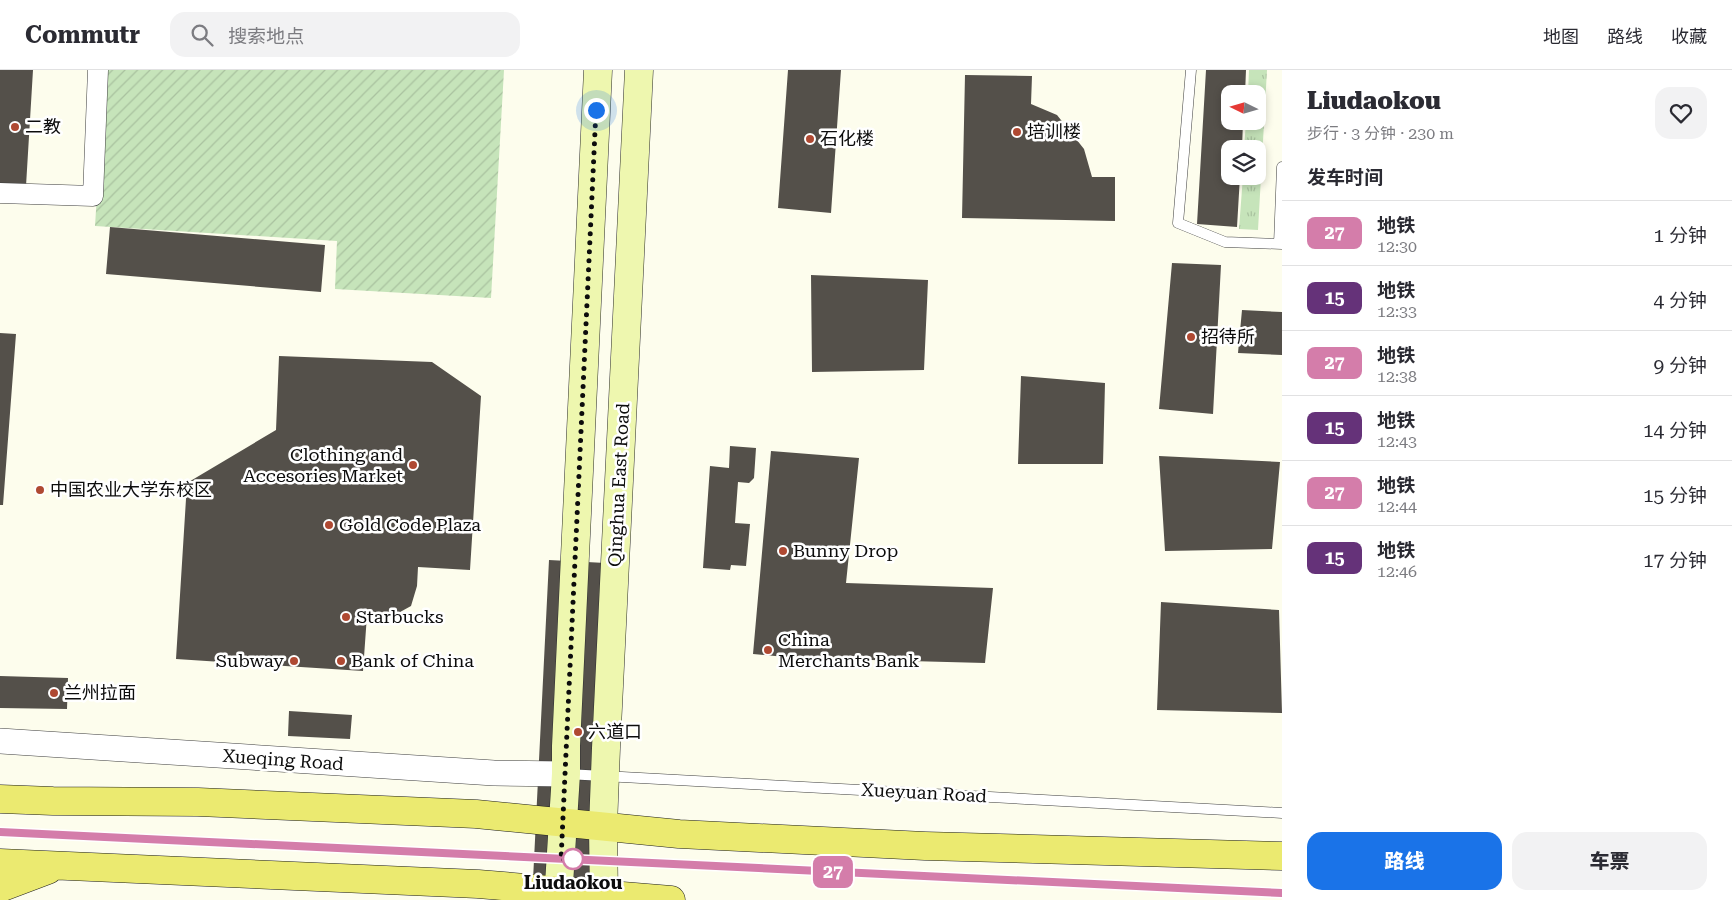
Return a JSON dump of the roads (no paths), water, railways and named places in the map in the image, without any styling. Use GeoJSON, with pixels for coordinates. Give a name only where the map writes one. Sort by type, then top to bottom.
{"type":"FeatureCollection","features":[{"type":"Feature","properties":{"kind":"main road"},"geometry":{"type":"LineString","coordinates":[[559,895],[598,70]]}},
{"type":"Feature","properties":{"kind":"main road","name":"Qinghua East Road"},"geometry":{"type":"LineString","coordinates":[[604,897],[603,827],[605,776],[639,70]]}},
{"type":"Feature","properties":{"kind":"main road"},"geometry":{"type":"LineString","coordinates":[[0,798],[53,801],[198,802],[446,813],[679,834],[925,846],[1282,856]]}},
{"type":"Feature","properties":{"kind":"main road"},"geometry":{"type":"LineString","coordinates":[[0,863],[478,884],[559,895],[671,900]]}},
{"type":"Feature","properties":{"kind":"main road"},"geometry":{"type":"LineString","coordinates":[[0,888],[59,866]]}},
{"type":"Feature","properties":{"kind":"street"},"geometry":{"type":"LineString","coordinates":[[0,193],[93,196],[98,70]]}},
{"type":"Feature","properties":{"kind":"street","name":"Xueqing Road"},"geometry":{"type":"LineString","coordinates":[[0,741],[474,772],[566,774]]}},
{"type":"Feature","properties":{"kind":"lane"},"geometry":{"type":"LineString","coordinates":[[1191,70],[1178,223],[1225,242],[1280,244],[1282,166]]}},
{"type":"Feature","properties":{"kind":"lane","name":"Xueyuan Road"},"geometry":{"type":"LineString","coordinates":[[566,774],[1282,813]]}},
{"type":"Feature","properties":{"kind":"metro line","name":"27"},"geometry":{"type":"LineString","coordinates":[[0,832],[1282,893]]}},
{"type":"Feature","properties":{"kind":"place","name":"二教"},"geometry":{"type":"Point","coordinates":[15,127]}},
{"type":"Feature","properties":{"kind":"place","name":"培训楼"},"geometry":{"type":"Point","coordinates":[1017,132]}},
{"type":"Feature","properties":{"kind":"place","name":"石化楼"},"geometry":{"type":"Point","coordinates":[810,139]}},
{"type":"Feature","properties":{"kind":"place","name":"招待所"},"geometry":{"type":"Point","coordinates":[1191,337]}},
{"type":"Feature","properties":{"kind":"place","name":"Clothing and Accesories Market"},"geometry":{"type":"Point","coordinates":[413,465]}},
{"type":"Feature","properties":{"kind":"place","name":"中国农业大学东校区"},"geometry":{"type":"Point","coordinates":[40,490]}},
{"type":"Feature","properties":{"kind":"place","name":"Gold Code Plaza"},"geometry":{"type":"Point","coordinates":[329,525]}},
{"type":"Feature","properties":{"kind":"place","name":"Bunny Drop"},"geometry":{"type":"Point","coordinates":[783,551]}},
{"type":"Feature","properties":{"kind":"place","name":"Starbucks"},"geometry":{"type":"Point","coordinates":[346,617]}},
{"type":"Feature","properties":{"kind":"place","name":"China Merchants Bank"},"geometry":{"type":"Point","coordinates":[768,650]}},
{"type":"Feature","properties":{"kind":"place","name":"Subway"},"geometry":{"type":"Point","coordinates":[294,661]}},
{"type":"Feature","properties":{"kind":"place","name":"Bank of China"},"geometry":{"type":"Point","coordinates":[341,661]}},
{"type":"Feature","properties":{"kind":"place","name":"兰州拉面"},"geometry":{"type":"Point","coordinates":[54,693]}},
{"type":"Feature","properties":{"kind":"place","name":"六道口"},"geometry":{"type":"Point","coordinates":[578,732]}},
{"type":"Feature","properties":{"kind":"place","name":"Liudaokou"},"geometry":{"type":"Point","coordinates":[573,859]}}]}
